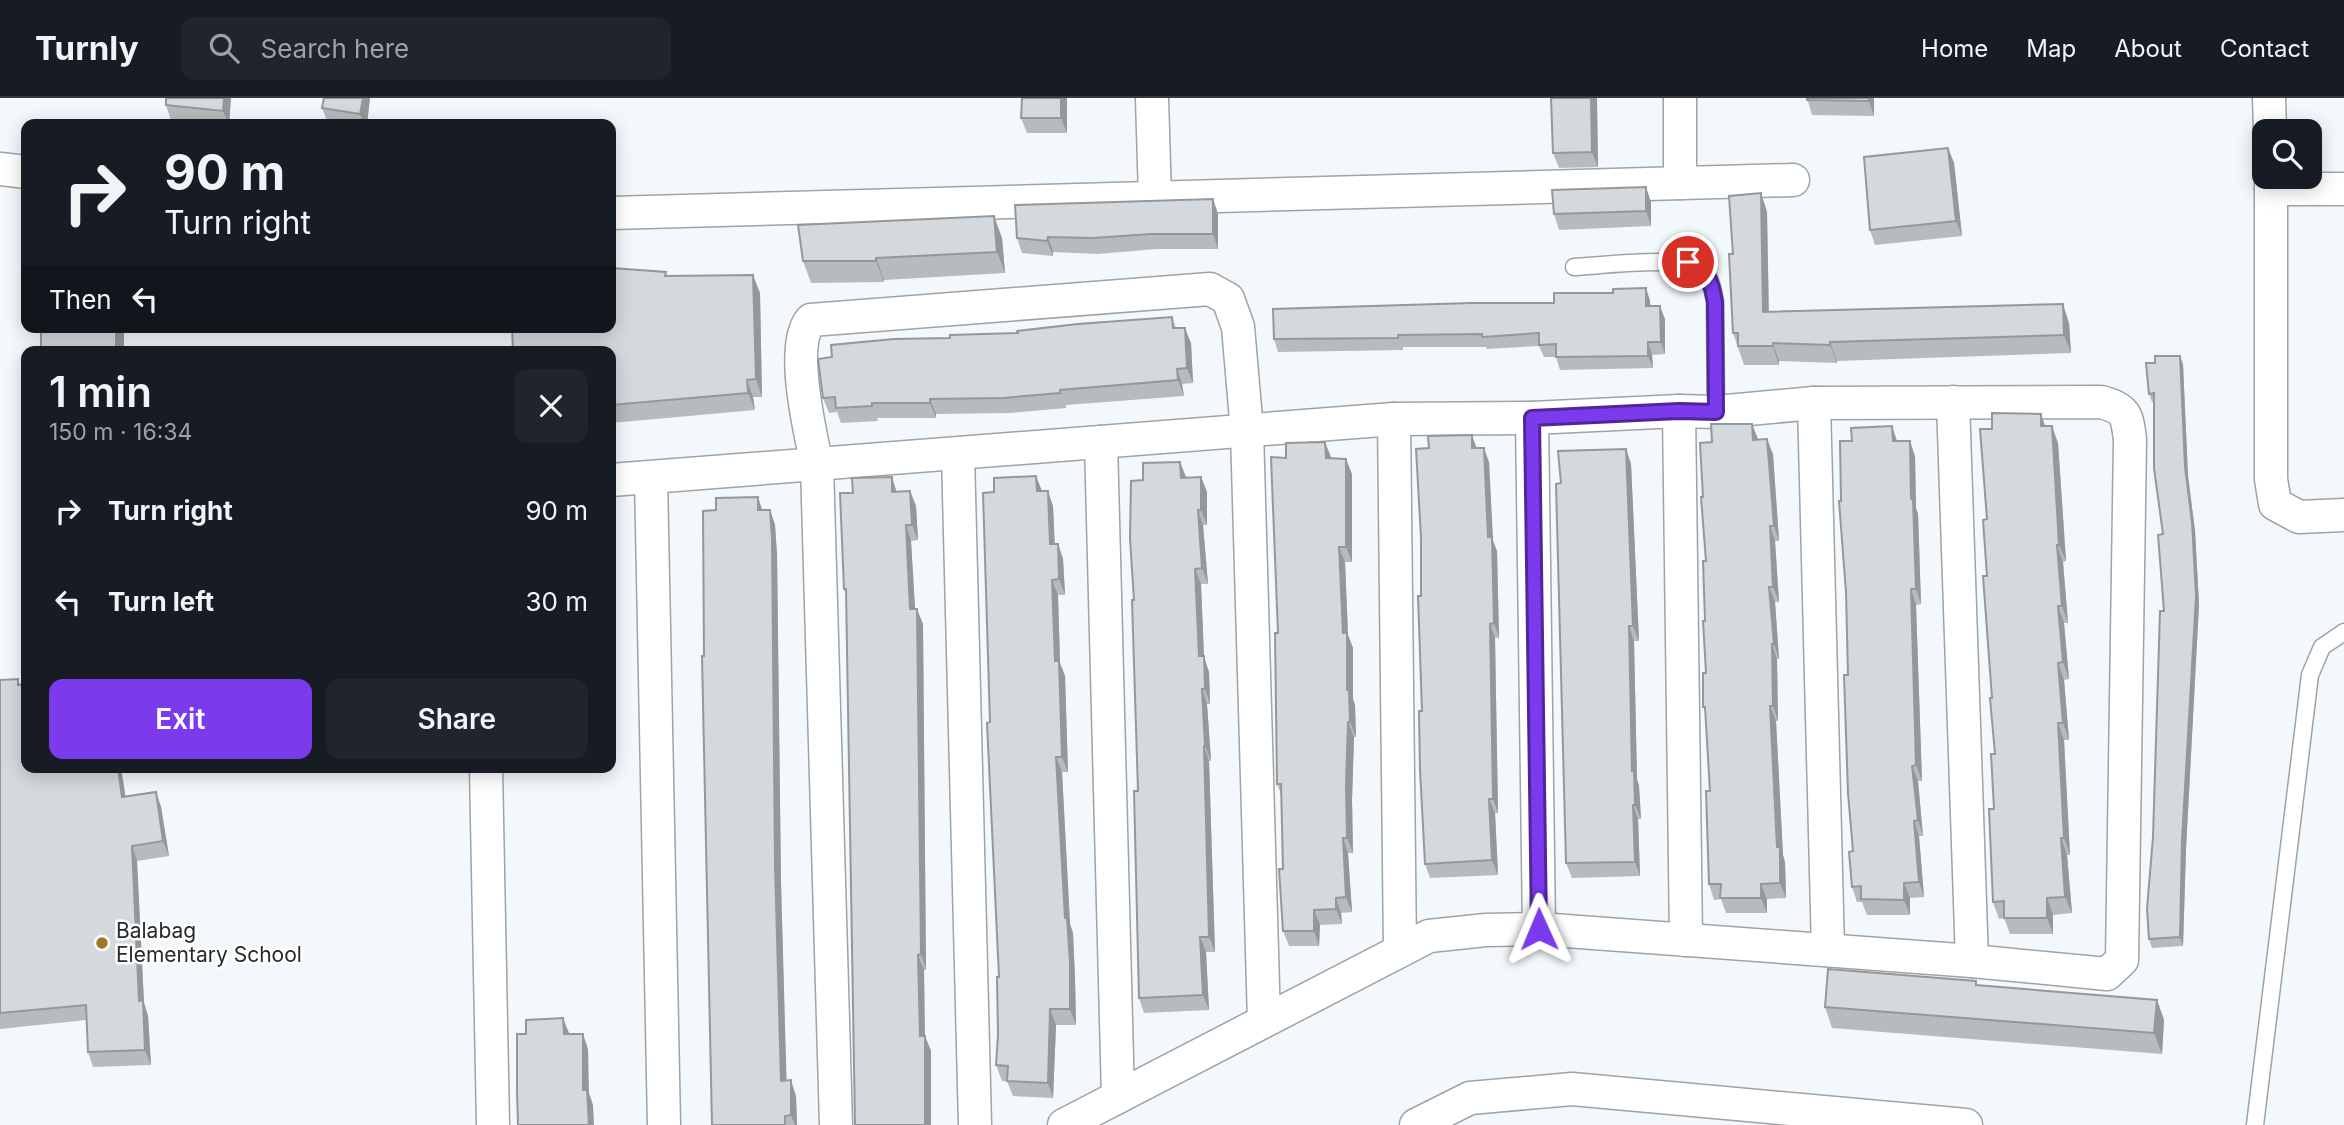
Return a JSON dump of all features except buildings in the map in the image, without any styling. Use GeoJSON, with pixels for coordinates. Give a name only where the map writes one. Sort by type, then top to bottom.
{"type":"FeatureCollection","features":[{"type":"Feature","properties":{"kind":"street"},"geometry":{"type":"LineString","coordinates":[[1152,98],[1155,198]]}},
{"type":"Feature","properties":{"kind":"street"},"geometry":{"type":"LineString","coordinates":[[1680,98],[1681,183]]}},
{"type":"Feature","properties":{"kind":"street"},"geometry":{"type":"LineString","coordinates":[[2269,98],[2270,119]]}},
{"type":"Feature","properties":{"kind":"street"},"geometry":{"type":"LineString","coordinates":[[0,169],[21,171]]}},
{"type":"Feature","properties":{"kind":"street"},"geometry":{"type":"LineString","coordinates":[[616,213],[1793,180]]}},
{"type":"Feature","properties":{"kind":"street"},"geometry":{"type":"LineString","coordinates":[[2322,187],[2344,189]]}},
{"type":"Feature","properties":{"kind":"street"},"geometry":{"type":"LineString","coordinates":[[2271,189],[2271,480],[2275,504],[2299,517],[2344,515]]}},
{"type":"Feature","properties":{"kind":"street"},"geometry":{"type":"LineString","coordinates":[[835,1125],[817,465],[803,393],[802,338],[804,328],[811,320],[1210,289],[1228,299],[1238,327],[1247,431],[1264,1021]]}},
{"type":"Feature","properties":{"kind":"street"},"geometry":{"type":"LineString","coordinates":[[1953,402],[1972,961]]}},
{"type":"Feature","properties":{"kind":"street"},"geometry":{"type":"LineString","coordinates":[[616,480],[1394,419],[1716,412],[1814,403],[2101,402],[2120,407],[2128,419],[2130,440],[2122,960],[2107,974],[2094,975],[1972,961],[1539,929],[1486,930],[1429,936],[1064,1125]]}},
{"type":"Feature","properties":{"kind":"street"},"geometry":{"type":"LineString","coordinates":[[1814,403],[1828,950]]}},
{"type":"Feature","properties":{"kind":"street"},"geometry":{"type":"LineString","coordinates":[[1679,411],[1686,940]]}},
{"type":"Feature","properties":{"kind":"street"},"geometry":{"type":"LineString","coordinates":[[1532,418],[1539,929]]}},
{"type":"Feature","properties":{"kind":"street"},"geometry":{"type":"LineString","coordinates":[[1394,419],[1400,951]]}},
{"type":"Feature","properties":{"kind":"street"},"geometry":{"type":"LineString","coordinates":[[1101,442],[1118,1097]]}},
{"type":"Feature","properties":{"kind":"street"},"geometry":{"type":"LineString","coordinates":[[958,454],[975,1125]]}},
{"type":"Feature","properties":{"kind":"street"},"geometry":{"type":"LineString","coordinates":[[651,478],[664,1125]]}},
{"type":"Feature","properties":{"kind":"street"},"geometry":{"type":"LineString","coordinates":[[486,773],[493,1125]]}},
{"type":"Feature","properties":{"kind":"street"},"geometry":{"type":"LineString","coordinates":[[1416,1125],[1572,1088],[1966,1125]]}},
{"type":"Feature","properties":{"kind":"lane"},"geometry":{"type":"LineString","coordinates":[[1574,267],[1688,262],[1704,270],[1712,285],[1715,302],[1716,412]]}},
{"type":"Feature","properties":{"kind":"lane"},"geometry":{"type":"LineString","coordinates":[[2255,1125],[2310,675],[2322,647],[2344,632]]}},
{"type":"Feature","properties":{"kind":"place","name":"Balabag Elementary School"},"geometry":{"type":"Point","coordinates":[102,943]}},
{"type":"Feature","properties":{"kind":"route"},"geometry":{"type":"LineString","coordinates":[[1539,929],[1532,418],[1679,411],[1716,412],[1715,302],[1712,285],[1704,270],[1688,262]]}}]}
